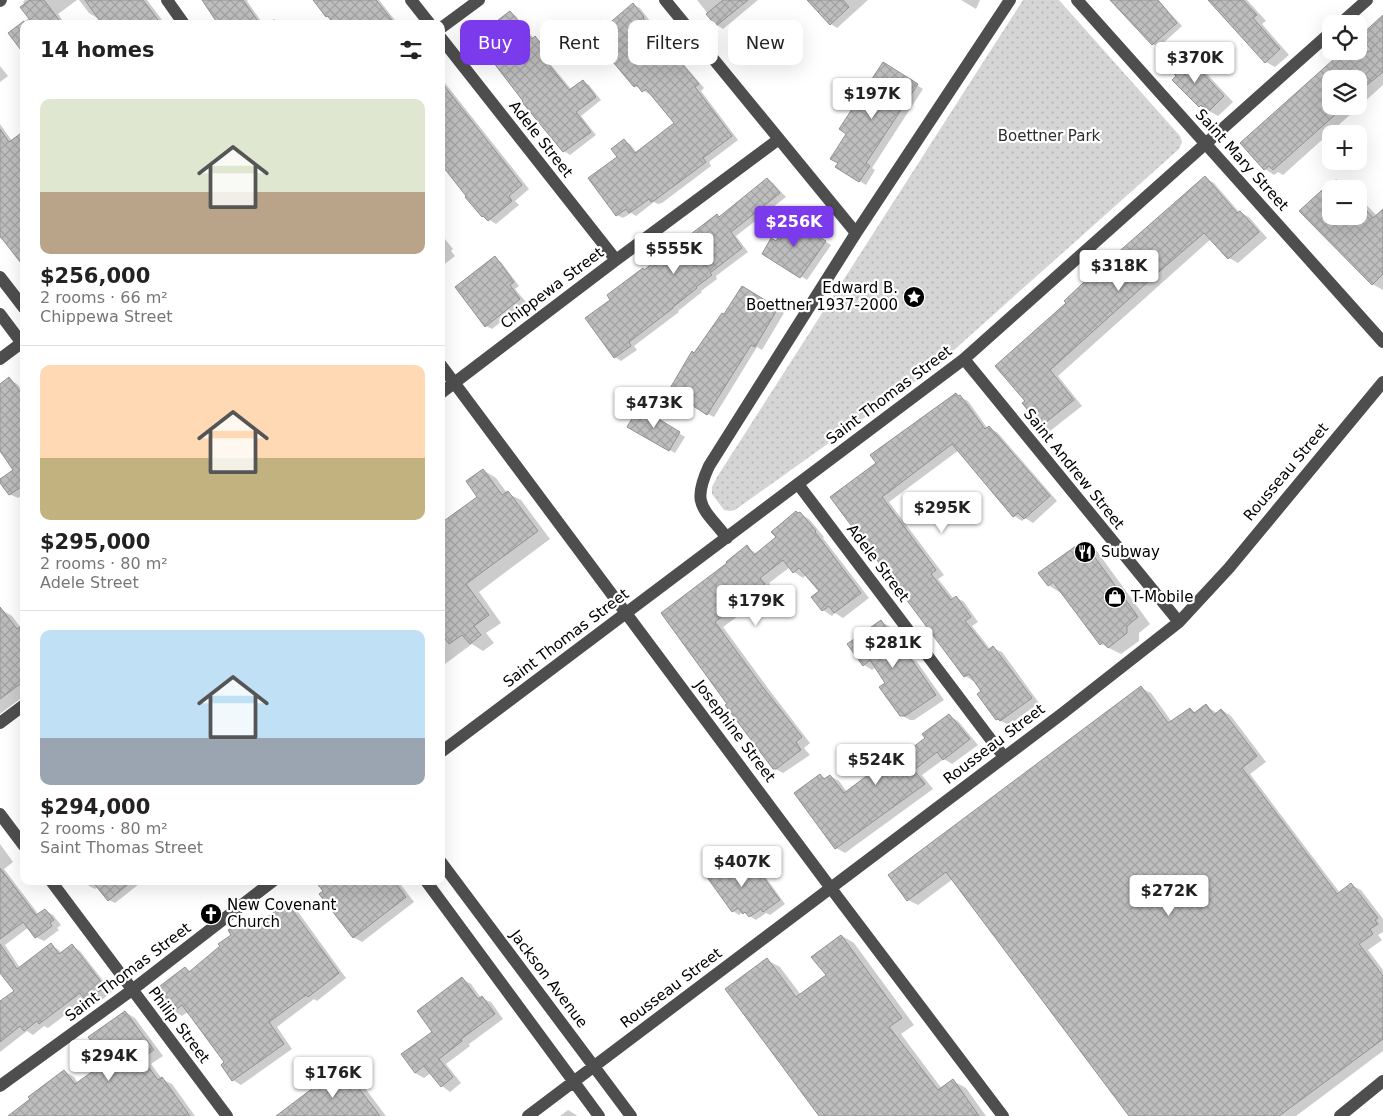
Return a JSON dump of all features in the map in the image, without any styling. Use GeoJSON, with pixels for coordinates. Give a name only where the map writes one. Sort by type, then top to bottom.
{"type":"FeatureCollection","features":[{"type":"Feature","properties":{"kind":"street"},"geometry":{"type":"LineString","coordinates":[[167,0],[181,20]]}},
{"type":"Feature","properties":{"kind":"street"},"geometry":{"type":"LineString","coordinates":[[412,0],[427,20]]}},
{"type":"Feature","properties":{"kind":"street"},"geometry":{"type":"LineString","coordinates":[[445,25],[479,0]]}},
{"type":"Feature","properties":{"kind":"street"},"geometry":{"type":"LineString","coordinates":[[665,0],[856,233]]}},
{"type":"Feature","properties":{"kind":"street"},"geometry":{"type":"LineString","coordinates":[[727,538],[704,508],[699,497],[701,484],[709,466],[856,233],[1010,0]]}},
{"type":"Feature","properties":{"kind":"street","name":"Saint Mary Street"},"geometry":{"type":"LineString","coordinates":[[1077,0],[1383,342]]}},
{"type":"Feature","properties":{"kind":"street"},"geometry":{"type":"LineString","coordinates":[[1350,15],[1367,0]]}},
{"type":"Feature","properties":{"kind":"street","name":"Saint Thomas Street"},"geometry":{"type":"LineString","coordinates":[[445,749],[964,359],[1322,40]]}},
{"type":"Feature","properties":{"kind":"street","name":"Adele Street"},"geometry":{"type":"LineString","coordinates":[[445,43],[616,260]]}},
{"type":"Feature","properties":{"kind":"street","name":"Chippewa Street"},"geometry":{"type":"LineString","coordinates":[[445,390],[779,139]]}},
{"type":"Feature","properties":{"kind":"street"},"geometry":{"type":"LineString","coordinates":[[0,277],[20,303]]}},
{"type":"Feature","properties":{"kind":"street"},"geometry":{"type":"LineString","coordinates":[[0,314],[20,339]]}},
{"type":"Feature","properties":{"kind":"street"},"geometry":{"type":"LineString","coordinates":[[0,359],[20,345]]}},
{"type":"Feature","properties":{"kind":"street","name":"Saint Andrew Street"},"geometry":{"type":"LineString","coordinates":[[964,359],[1179,622]]}},
{"type":"Feature","properties":{"kind":"street","name":"Josephine Street"},"geometry":{"type":"LineString","coordinates":[[445,370],[1003,1116]]}},
{"type":"Feature","properties":{"kind":"street","name":"Rousseau Street"},"geometry":{"type":"LineString","coordinates":[[528,1116],[1063,713],[1179,622],[1228,568],[1383,382]]}},
{"type":"Feature","properties":{"kind":"street","name":"Adele Street"},"geometry":{"type":"LineString","coordinates":[[798,484],[1004,757]]}},
{"type":"Feature","properties":{"kind":"street"},"geometry":{"type":"LineString","coordinates":[[0,723],[20,708]]}},
{"type":"Feature","properties":{"kind":"street"},"geometry":{"type":"LineString","coordinates":[[0,814],[20,841]]}},
{"type":"Feature","properties":{"kind":"street","name":"Jackson Avenue"},"geometry":{"type":"LineString","coordinates":[[445,867],[631,1116]]}},
{"type":"Feature","properties":{"kind":"street","name":"Philip Street"},"geometry":{"type":"LineString","coordinates":[[54,885],[227,1116]]}},
{"type":"Feature","properties":{"kind":"street","name":"Saint Thomas Street"},"geometry":{"type":"LineString","coordinates":[[0,1086],[132,990],[268,885]]}},
{"type":"Feature","properties":{"kind":"street"},"geometry":{"type":"LineString","coordinates":[[429,885],[599,1116]]}},
{"type":"Feature","properties":{"kind":"street"},"geometry":{"type":"LineString","coordinates":[[1340,1116],[1383,1081]]}},
{"type":"Feature","properties":{"kind":"green space","name":"Boettner Park"},"geometry":{"type":"Polygon","coordinates":[[[1023,0],[1059,0],[1180,136],[1182,142],[1179,149],[954,350],[917,380],[735,510],[724,510],[712,494],[712,487],[717,477],[1023,0]]]}},
{"type":"Feature","properties":{"kind":"building"},"geometry":{"type":"Polygon","coordinates":[[[30,0],[44,0],[59,20],[30,20],[20,7],[30,0]]]}},
{"type":"Feature","properties":{"kind":"building"},"geometry":{"type":"Polygon","coordinates":[[[85,0],[143,0],[158,20],[99,20],[85,0]]]}},
{"type":"Feature","properties":{"kind":"building"},"geometry":{"type":"Polygon","coordinates":[[[202,0],[243,0],[257,20],[215,20],[202,0]]]}},
{"type":"Feature","properties":{"kind":"building"},"geometry":{"type":"Polygon","coordinates":[[[313,0],[376,0],[392,20],[331,20],[328,16],[326,17],[313,0]]]}},
{"type":"Feature","properties":{"kind":"building"},"geometry":{"type":"Polygon","coordinates":[[[723,0],[748,0],[718,24],[718,20],[711,20],[706,14],[723,0]]]}},
{"type":"Feature","properties":{"kind":"building"},"geometry":{"type":"Polygon","coordinates":[[[807,0],[843,0],[849,7],[830,25],[807,0]]]}},
{"type":"Feature","properties":{"kind":"building"},"geometry":{"type":"Polygon","coordinates":[[[1110,0],[1158,0],[1177,23],[1152,45],[1110,0]]]}},
{"type":"Feature","properties":{"kind":"building"},"geometry":{"type":"Polygon","coordinates":[[[1208,0],[1243,0],[1257,15],[1253,18],[1280,49],[1265,63],[1208,0]]]}},
{"type":"Feature","properties":{"kind":"building"},"geometry":{"type":"Polygon","coordinates":[[[633,3],[645,20],[628,20],[628,65],[683,65],[699,84],[695,87],[732,136],[703,158],[706,162],[655,200],[651,202],[649,199],[629,213],[626,209],[616,216],[588,178],[617,157],[611,149],[624,139],[635,153],[674,123],[646,89],[642,92],[637,85],[634,87],[616,65],[618,65],[618,20],[613,20],[633,3]]]}},
{"type":"Feature","properties":{"kind":"building"},"geometry":{"type":"Polygon","coordinates":[[[510,11],[517,20],[498,20],[510,11]]]}},
{"type":"Feature","properties":{"kind":"building"},"geometry":{"type":"Polygon","coordinates":[[[1383,15],[1383,72],[1367,85],[1367,70],[1322,70],[1322,115],[1335,115],[1273,170],[1269,166],[1264,170],[1240,143],[1333,60],[1367,60],[1367,51],[1372,51],[1367,45],[1367,30],[1383,15]]]}},
{"type":"Feature","properties":{"kind":"building"},"geometry":{"type":"Polygon","coordinates":[[[20,24],[20,49],[8,33],[20,24]]]}},
{"type":"Feature","properties":{"kind":"building"},"geometry":{"type":"Polygon","coordinates":[[[530,36],[532,39],[535,36],[540,43],[540,65],[549,65],[569,90],[583,80],[596,97],[576,112],[591,132],[563,152],[495,65],[530,65],[530,36]]]}},
{"type":"Feature","properties":{"kind":"building"},"geometry":{"type":"Polygon","coordinates":[[[1184,53],[1224,96],[1208,112],[1201,105],[1199,107],[1172,80],[1176,76],[1169,68],[1184,53]]]}},
{"type":"Feature","properties":{"kind":"building"},"geometry":{"type":"Polygon","coordinates":[[[883,62],[918,84],[866,163],[870,166],[859,182],[835,167],[838,163],[830,159],[846,134],[839,129],[883,62]]]}},
{"type":"Feature","properties":{"kind":"building"},"geometry":{"type":"Polygon","coordinates":[[[445,87],[522,185],[509,196],[512,201],[488,221],[482,217],[445,169],[445,87]]]}},
{"type":"Feature","properties":{"kind":"building"},"geometry":{"type":"Polygon","coordinates":[[[0,129],[9,142],[20,134],[20,262],[0,236],[0,129]]]}},
{"type":"Feature","properties":{"kind":"building"},"geometry":{"type":"Polygon","coordinates":[[[1205,176],[1237,213],[1240,211],[1259,232],[1228,259],[1204,233],[1170,262],[1050,370],[1074,400],[1041,426],[1022,403],[1025,401],[995,366],[1066,303],[1064,301],[1082,284],[1205,176]]]}},
{"type":"Feature","properties":{"kind":"building"},"geometry":{"type":"Polygon","coordinates":[[[767,178],[780,193],[731,232],[742,248],[710,273],[712,275],[673,308],[629,342],[631,346],[614,358],[585,318],[610,300],[607,295],[643,268],[644,270],[717,214],[719,217],[767,178]]]}},
{"type":"Feature","properties":{"kind":"building"},"geometry":{"type":"Polygon","coordinates":[[[1322,190],[1322,225],[1367,225],[1367,211],[1373,218],[1383,209],[1383,274],[1372,285],[1299,211],[1322,190]]]}},
{"type":"Feature","properties":{"kind":"building"},"geometry":{"type":"Polygon","coordinates":[[[790,218],[826,241],[800,278],[762,254],[771,238],[776,241],[790,218]]]}},
{"type":"Feature","properties":{"kind":"building"},"geometry":{"type":"Polygon","coordinates":[[[495,256],[514,282],[510,285],[520,299],[485,327],[455,287],[495,256]]]}},
{"type":"Feature","properties":{"kind":"building"},"geometry":{"type":"Polygon","coordinates":[[[742,286],[778,308],[755,347],[751,345],[707,415],[669,390],[692,351],[694,353],[722,313],[724,314],[742,286]]]}},
{"type":"Feature","properties":{"kind":"building"},"geometry":{"type":"Polygon","coordinates":[[[9,377],[20,392],[20,488],[9,495],[0,483],[0,479],[13,470],[0,451],[0,384],[9,377]]]}},
{"type":"Feature","properties":{"kind":"building"},"geometry":{"type":"Polygon","coordinates":[[[956,393],[958,396],[960,395],[985,429],[989,426],[1050,496],[1024,519],[1018,513],[1013,517],[952,444],[882,497],[936,570],[931,574],[951,600],[956,596],[971,617],[965,621],[988,650],[993,646],[1032,698],[1000,721],[996,720],[977,694],[981,691],[969,674],[964,677],[830,497],[876,463],[870,455],[956,393]]]}},
{"type":"Feature","properties":{"kind":"building"},"geometry":{"type":"Polygon","coordinates":[[[639,407],[680,432],[669,451],[627,427],[639,407]]]}},
{"type":"Feature","properties":{"kind":"building"},"geometry":{"type":"Polygon","coordinates":[[[483,469],[502,495],[508,491],[538,531],[466,584],[489,615],[474,626],[481,635],[470,644],[462,635],[449,644],[445,638],[445,520],[477,497],[466,481],[483,469]]]}},
{"type":"Feature","properties":{"kind":"building"},"geometry":{"type":"Polygon","coordinates":[[[796,511],[800,512],[816,531],[861,593],[834,613],[829,606],[822,611],[811,597],[819,591],[799,568],[793,573],[783,560],[760,578],[765,584],[715,622],[802,737],[796,742],[801,750],[776,769],[773,769],[725,705],[727,704],[661,613],[727,563],[747,545],[754,555],[776,537],[771,532],[796,511]]]}},
{"type":"Feature","properties":{"kind":"building"},"geometry":{"type":"Polygon","coordinates":[[[1083,541],[1138,617],[1127,626],[1127,633],[1108,648],[1103,642],[1100,645],[1053,582],[1048,586],[1038,573],[1083,541]]]}},
{"type":"Feature","properties":{"kind":"building"},"geometry":{"type":"Polygon","coordinates":[[[0,607],[17,629],[20,627],[20,684],[0,699],[0,607]]]}},
{"type":"Feature","properties":{"kind":"building"},"geometry":{"type":"Polygon","coordinates":[[[881,620],[906,657],[909,656],[936,695],[905,716],[900,716],[879,687],[885,683],[870,660],[863,666],[847,644],[881,620]]]}},
{"type":"Feature","properties":{"kind":"building"},"geometry":{"type":"Polygon","coordinates":[[[1141,686],[1168,723],[1190,708],[1194,713],[1206,704],[1214,715],[1221,709],[1257,756],[1242,768],[1337,894],[1351,883],[1378,918],[1375,920],[1378,924],[1370,929],[1373,934],[1359,944],[1383,976],[1383,1039],[1279,1116],[1129,1116],[946,872],[907,901],[888,875],[1141,686]]]}},
{"type":"Feature","properties":{"kind":"building"},"geometry":{"type":"Polygon","coordinates":[[[949,714],[970,739],[943,760],[937,752],[914,770],[925,784],[835,849],[794,793],[820,774],[824,779],[830,775],[844,793],[901,750],[904,754],[925,738],[922,734],[949,714]]]}},
{"type":"Feature","properties":{"kind":"building"},"geometry":{"type":"Polygon","coordinates":[[[750,859],[780,900],[763,912],[761,909],[749,917],[738,908],[732,912],[704,873],[720,861],[728,871],[742,861],[744,863],[750,859]]]}},
{"type":"Feature","properties":{"kind":"building"},"geometry":{"type":"Polygon","coordinates":[[[0,868],[36,915],[45,909],[54,920],[50,923],[52,926],[35,938],[23,922],[0,939],[0,868]]]}},
{"type":"Feature","properties":{"kind":"building"},"geometry":{"type":"Polygon","coordinates":[[[95,885],[127,885],[108,901],[95,885]]]}},
{"type":"Feature","properties":{"kind":"building"},"geometry":{"type":"Polygon","coordinates":[[[318,885],[397,885],[406,897],[353,938],[319,894],[323,891],[318,885]]]}},
{"type":"Feature","properties":{"kind":"building"},"geometry":{"type":"Polygon","coordinates":[[[287,903],[339,973],[308,997],[306,995],[269,1022],[284,1044],[232,1081],[221,1065],[224,1062],[182,1005],[173,1012],[156,989],[185,967],[189,972],[220,946],[218,944],[231,935],[228,930],[242,920],[249,930],[287,903]]]}},
{"type":"Feature","properties":{"kind":"building"},"geometry":{"type":"Polygon","coordinates":[[[841,935],[902,1018],[889,1027],[938,1090],[953,1079],[979,1116],[819,1116],[725,989],[767,958],[796,997],[826,975],[811,957],[841,935]]]}},
{"type":"Feature","properties":{"kind":"building"},"geometry":{"type":"Polygon","coordinates":[[[51,943],[59,954],[72,944],[105,987],[86,1001],[80,993],[39,1024],[37,1021],[24,1031],[20,1026],[0,1042],[0,1001],[14,991],[0,973],[0,944],[17,969],[51,943]]]}},
{"type":"Feature","properties":{"kind":"building"},"geometry":{"type":"Polygon","coordinates":[[[462,977],[478,999],[482,996],[495,1014],[461,1039],[462,1041],[439,1059],[453,1077],[441,1087],[424,1066],[415,1073],[401,1054],[432,1032],[417,1011],[462,977]]]}},
{"type":"Feature","properties":{"kind":"building"},"geometry":{"type":"Polygon","coordinates":[[[125,1011],[154,1050],[142,1058],[158,1080],[162,1077],[190,1116],[8,1116],[30,1099],[28,1097],[64,1070],[75,1084],[103,1064],[102,1062],[105,1060],[88,1037],[125,1011]]]}},
{"type":"Feature","properties":{"kind":"building"},"geometry":{"type":"Polygon","coordinates":[[[342,1066],[380,1116],[276,1116],[342,1066]]]}},
{"type":"Feature","properties":{"kind":"place","name":"Edward B. Boettner 1937-2000"},"geometry":{"type":"Point","coordinates":[914,297]}},
{"type":"Feature","properties":{"kind":"place","name":"Subway"},"geometry":{"type":"Point","coordinates":[1085,552]}},
{"type":"Feature","properties":{"kind":"place","name":"T-Mobile"},"geometry":{"type":"Point","coordinates":[1115,597]}},
{"type":"Feature","properties":{"kind":"place","name":"New Covenant Church"},"geometry":{"type":"Point","coordinates":[211,914]}}]}
